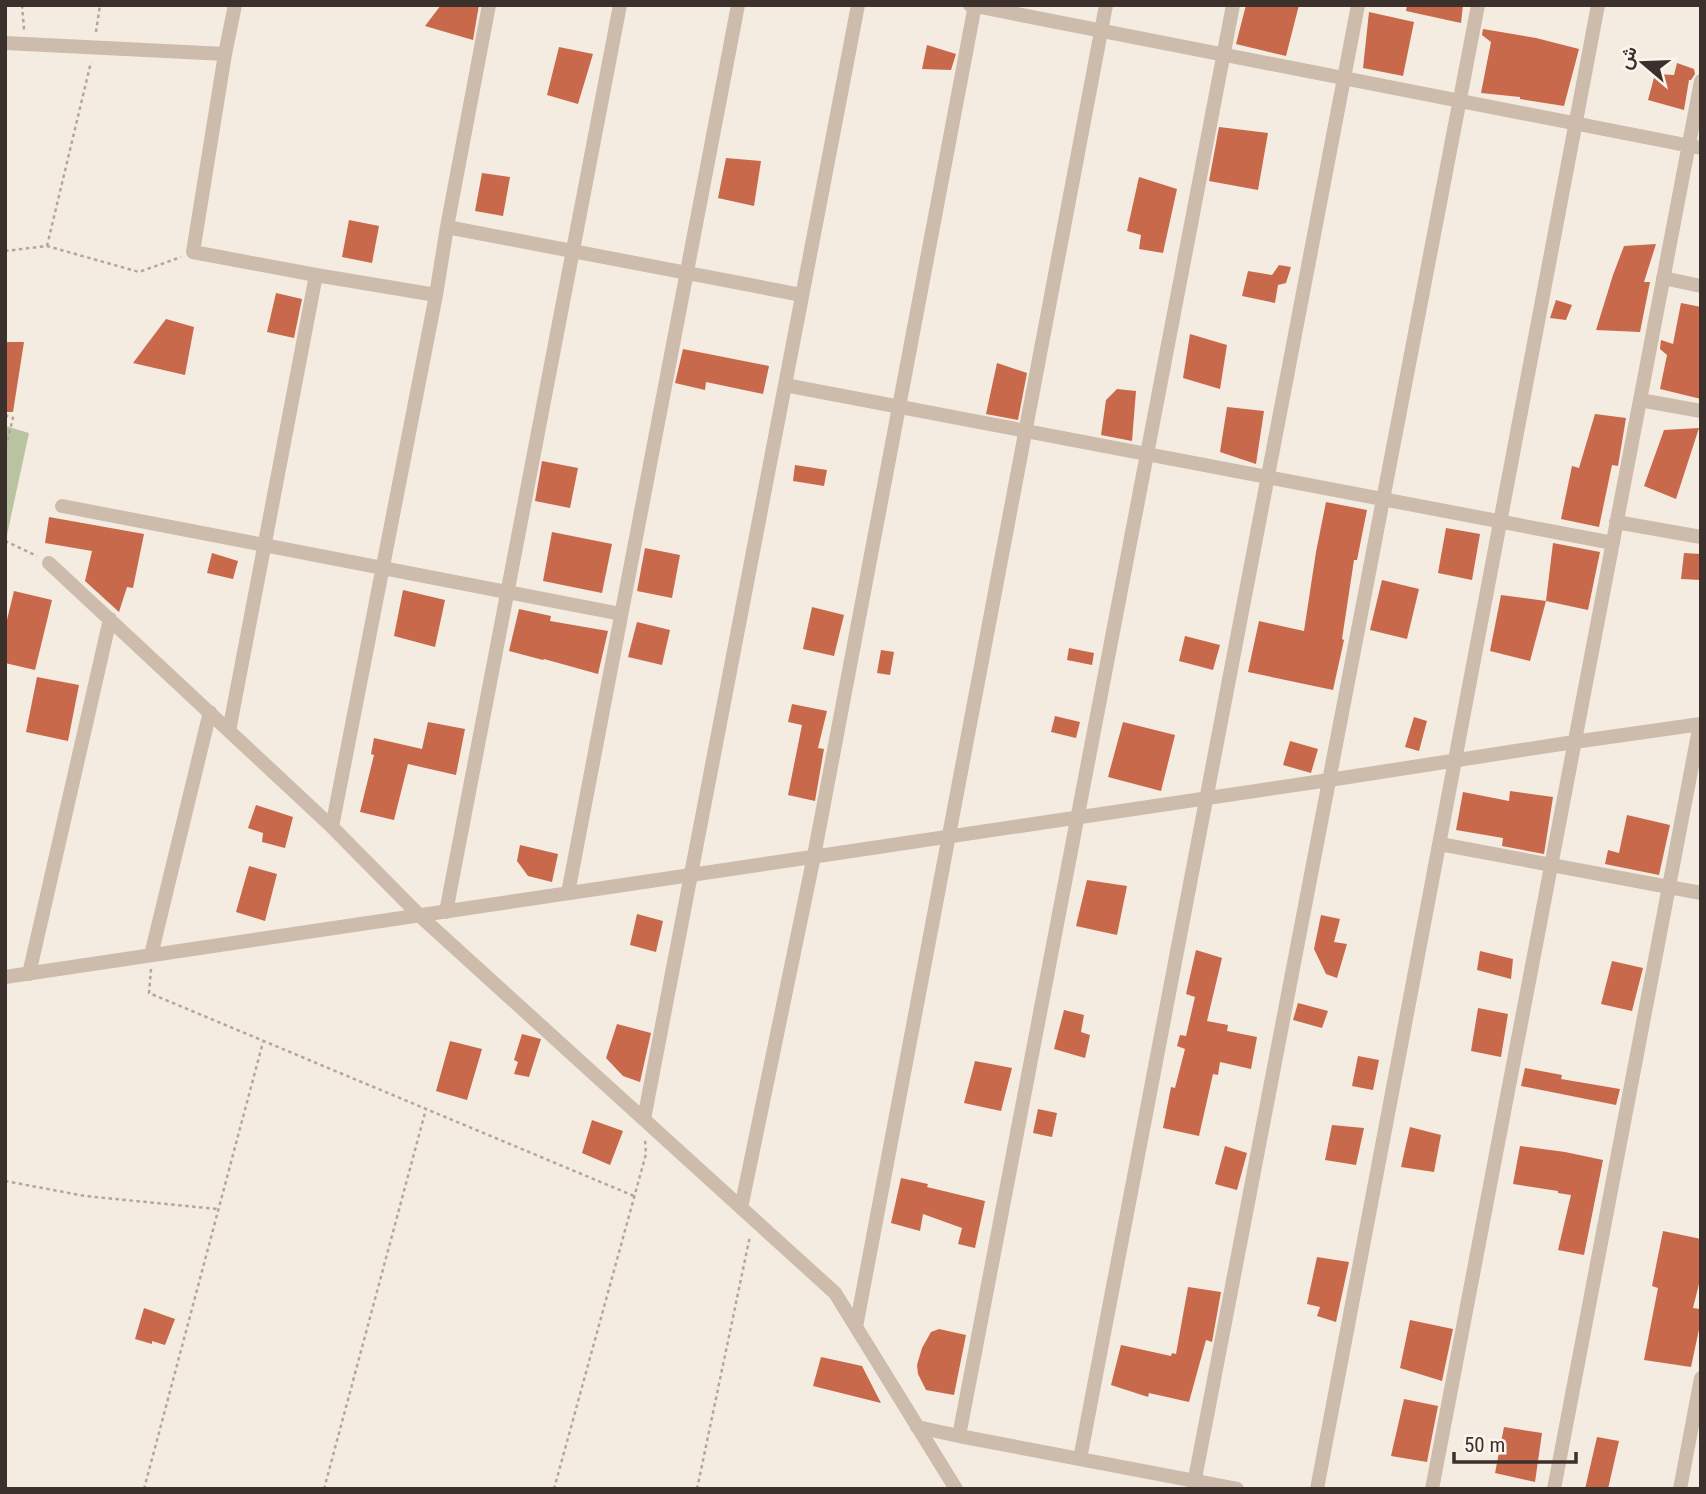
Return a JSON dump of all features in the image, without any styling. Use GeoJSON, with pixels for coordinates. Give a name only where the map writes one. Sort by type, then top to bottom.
{"type":"FeatureCollection","features":[{"type":"Feature","properties":{"kind":"street"},"geometry":{"type":"LineString","coordinates":[[235,5],[193,252],[436,295]]}},
{"type":"Feature","properties":{"kind":"street"},"geometry":{"type":"LineString","coordinates":[[332,827],[436,295],[489,5]]}},
{"type":"Feature","properties":{"kind":"street"},"geometry":{"type":"LineString","coordinates":[[446,912],[620,5]]}},
{"type":"Feature","properties":{"kind":"street"},"geometry":{"type":"LineString","coordinates":[[568,893],[738,5]]}},
{"type":"Feature","properties":{"kind":"street"},"geometry":{"type":"LineString","coordinates":[[644,1119],[858,5]]}},
{"type":"Feature","properties":{"kind":"street"},"geometry":{"type":"LineString","coordinates":[[856,1327],[1107,5]]}},
{"type":"Feature","properties":{"kind":"street"},"geometry":{"type":"LineString","coordinates":[[959,1436],[1233,5]]}},
{"type":"Feature","properties":{"kind":"street"},"geometry":{"type":"LineString","coordinates":[[1080,1459],[1358,5]]}},
{"type":"Feature","properties":{"kind":"street"},"geometry":{"type":"LineString","coordinates":[[1193,1485],[1478,5]]}},
{"type":"Feature","properties":{"kind":"street"},"geometry":{"type":"LineString","coordinates":[[1317,1489],[1598,5]]}},
{"type":"Feature","properties":{"kind":"street"},"geometry":{"type":"LineString","coordinates":[[741,1208],[814,856],[973,6],[1695,146]]}},
{"type":"Feature","properties":{"kind":"street"},"geometry":{"type":"LineString","coordinates":[[5,43],[225,54]]}},
{"type":"Feature","properties":{"kind":"street"},"geometry":{"type":"LineString","coordinates":[[1432,1489],[1663,278],[1695,146],[1701,81]]}},
{"type":"Feature","properties":{"kind":"street"},"geometry":{"type":"LineString","coordinates":[[447,228],[802,295]]}},
{"type":"Feature","properties":{"kind":"street"},"geometry":{"type":"LineString","coordinates":[[229,731],[316,275]]}},
{"type":"Feature","properties":{"kind":"street"},"geometry":{"type":"LineString","coordinates":[[1663,278],[1701,286]]}},
{"type":"Feature","properties":{"kind":"street"},"geometry":{"type":"LineString","coordinates":[[785,385],[1613,543]]}},
{"type":"Feature","properties":{"kind":"street"},"geometry":{"type":"LineString","coordinates":[[1640,400],[1701,411]]}},
{"type":"Feature","properties":{"kind":"street"},"geometry":{"type":"LineString","coordinates":[[62,506],[621,614]]}},
{"type":"Feature","properties":{"kind":"street"},"geometry":{"type":"LineString","coordinates":[[1616,522],[1701,537]]}},
{"type":"Feature","properties":{"kind":"street"},"geometry":{"type":"LineString","coordinates":[[49,562],[332,827],[419,915],[835,1293],[956,1489]]}},
{"type":"Feature","properties":{"kind":"street"},"geometry":{"type":"LineString","coordinates":[[29,974],[110,619]]}},
{"type":"Feature","properties":{"kind":"street"},"geometry":{"type":"LineString","coordinates":[[151,955],[210,712]]}},
{"type":"Feature","properties":{"kind":"street"},"geometry":{"type":"LineString","coordinates":[[5,977],[1700,724],[1554,1489]]}},
{"type":"Feature","properties":{"kind":"street"},"geometry":{"type":"LineString","coordinates":[[1440,844],[1701,893]]}},
{"type":"Feature","properties":{"kind":"street"},"geometry":{"type":"LineString","coordinates":[[1680,1489],[1701,1378]]}},
{"type":"Feature","properties":{"kind":"street"},"geometry":{"type":"LineString","coordinates":[[918,1427],[1080,1459],[1193,1485],[1237,1489]]}},
{"type":"Feature","properties":{"kind":"path"},"geometry":{"type":"LineString","coordinates":[[22,5],[24,44]]}},
{"type":"Feature","properties":{"kind":"path"},"geometry":{"type":"LineString","coordinates":[[47,246],[94,47],[100,5]]}},
{"type":"Feature","properties":{"kind":"path"},"geometry":{"type":"LineString","coordinates":[[5,251],[47,246],[139,272],[193,252]]}},
{"type":"Feature","properties":{"kind":"path"},"geometry":{"type":"LineString","coordinates":[[5,415],[13,418],[5,450]]}},
{"type":"Feature","properties":{"kind":"path"},"geometry":{"type":"LineString","coordinates":[[5,541],[49,562]]}},
{"type":"Feature","properties":{"kind":"path"},"geometry":{"type":"LineString","coordinates":[[151,955],[149,993],[634,1196]]}},
{"type":"Feature","properties":{"kind":"path"},"geometry":{"type":"LineString","coordinates":[[144,1489],[263,1041]]}},
{"type":"Feature","properties":{"kind":"path"},"geometry":{"type":"LineString","coordinates":[[324,1489],[426,1109]]}},
{"type":"Feature","properties":{"kind":"path"},"geometry":{"type":"LineString","coordinates":[[554,1489],[646,1154],[644,1119]]}},
{"type":"Feature","properties":{"kind":"path"},"geometry":{"type":"LineString","coordinates":[[5,1181],[85,1196],[218,1209]]}},
{"type":"Feature","properties":{"kind":"path"},"geometry":{"type":"LineString","coordinates":[[697,1489],[754,1219]]}},
{"type":"Feature","properties":{"kind":"green space"},"geometry":{"type":"Polygon","coordinates":[[[5,426],[29,433],[5,544],[5,426]]]}},
{"type":"Feature","properties":{"kind":"building"},"geometry":{"type":"Polygon","coordinates":[[[441,5],[479,5],[473,40],[425,26],[441,5]]]}},
{"type":"Feature","properties":{"kind":"building"},"geometry":{"type":"Polygon","coordinates":[[[1246,5],[1299,5],[1286,56],[1236,44],[1246,5]]]}},
{"type":"Feature","properties":{"kind":"building"},"geometry":{"type":"Polygon","coordinates":[[[1407,5],[1463,5],[1461,23],[1406,11],[1407,5]]]}},
{"type":"Feature","properties":{"kind":"building"},"geometry":{"type":"Polygon","coordinates":[[[1369,12],[1414,22],[1403,76],[1363,68],[1369,12]]]}},
{"type":"Feature","properties":{"kind":"building"},"geometry":{"type":"Polygon","coordinates":[[[1483,29],[1579,49],[1564,106],[1481,93],[1491,42],[1482,35],[1483,29]]]}},
{"type":"Feature","properties":{"kind":"building"},"geometry":{"type":"Polygon","coordinates":[[[927,45],[956,54],[951,70],[922,69],[927,45]]]}},
{"type":"Feature","properties":{"kind":"building"},"geometry":{"type":"Polygon","coordinates":[[[559,47],[593,54],[578,104],[547,95],[559,47]]]}},
{"type":"Feature","properties":{"kind":"building"},"geometry":{"type":"Polygon","coordinates":[[[1677,63],[1694,69],[1695,74],[1689,80],[1684,110],[1648,100],[1655,74],[1674,75],[1677,63]]]}},
{"type":"Feature","properties":{"kind":"building"},"geometry":{"type":"Polygon","coordinates":[[[1219,127],[1268,133],[1258,190],[1209,181],[1219,127]]]}},
{"type":"Feature","properties":{"kind":"building"},"geometry":{"type":"Polygon","coordinates":[[[726,158],[761,161],[754,206],[718,198],[726,158]]]}},
{"type":"Feature","properties":{"kind":"building"},"geometry":{"type":"Polygon","coordinates":[[[482,173],[510,177],[503,216],[475,211],[482,173]]]}},
{"type":"Feature","properties":{"kind":"building"},"geometry":{"type":"Polygon","coordinates":[[[1139,177],[1177,189],[1163,253],[1139,249],[1141,235],[1127,231],[1139,177]]]}},
{"type":"Feature","properties":{"kind":"building"},"geometry":{"type":"Polygon","coordinates":[[[349,220],[379,226],[372,263],[342,257],[349,220]]]}},
{"type":"Feature","properties":{"kind":"building"},"geometry":{"type":"Polygon","coordinates":[[[1656,244],[1644,282],[1650,282],[1640,332],[1596,330],[1624,246],[1656,244]]]}},
{"type":"Feature","properties":{"kind":"building"},"geometry":{"type":"Polygon","coordinates":[[[1279,265],[1291,267],[1286,283],[1278,285],[1275,303],[1242,296],[1248,271],[1272,275],[1279,265]]]}},
{"type":"Feature","properties":{"kind":"building"},"geometry":{"type":"Polygon","coordinates":[[[276,293],[302,299],[294,338],[267,332],[276,293]]]}},
{"type":"Feature","properties":{"kind":"building"},"geometry":{"type":"Polygon","coordinates":[[[1556,300],[1572,305],[1566,320],[1550,318],[1556,300]]]}},
{"type":"Feature","properties":{"kind":"building"},"geometry":{"type":"Polygon","coordinates":[[[1681,303],[1701,307],[1701,399],[1660,389],[1667,355],[1660,349],[1661,340],[1673,344],[1681,303]]]}},
{"type":"Feature","properties":{"kind":"building"},"geometry":{"type":"Polygon","coordinates":[[[166,319],[194,327],[185,375],[133,363],[166,319]]]}},
{"type":"Feature","properties":{"kind":"building"},"geometry":{"type":"Polygon","coordinates":[[[1190,334],[1227,345],[1220,389],[1183,378],[1190,334]]]}},
{"type":"Feature","properties":{"kind":"building"},"geometry":{"type":"Polygon","coordinates":[[[5,342],[24,342],[13,412],[5,412],[5,342]]]}},
{"type":"Feature","properties":{"kind":"building"},"geometry":{"type":"Polygon","coordinates":[[[683,349],[769,366],[763,394],[706,382],[705,390],[675,383],[683,349]]]}},
{"type":"Feature","properties":{"kind":"building"},"geometry":{"type":"Polygon","coordinates":[[[997,363],[1027,373],[1018,420],[986,414],[997,363]]]}},
{"type":"Feature","properties":{"kind":"building"},"geometry":{"type":"Polygon","coordinates":[[[1117,389],[1136,391],[1132,441],[1101,435],[1106,400],[1117,389]]]}},
{"type":"Feature","properties":{"kind":"building"},"geometry":{"type":"Polygon","coordinates":[[[1227,407],[1264,411],[1256,464],[1220,452],[1227,407]]]}},
{"type":"Feature","properties":{"kind":"building"},"geometry":{"type":"Polygon","coordinates":[[[1595,414],[1626,418],[1618,466],[1612,465],[1599,527],[1561,519],[1572,466],[1579,468],[1595,414]]]}},
{"type":"Feature","properties":{"kind":"building"},"geometry":{"type":"Polygon","coordinates":[[[1699,428],[1676,499],[1644,486],[1664,430],[1699,428]]]}},
{"type":"Feature","properties":{"kind":"building"},"geometry":{"type":"Polygon","coordinates":[[[542,461],[578,468],[570,508],[535,501],[542,461]]]}},
{"type":"Feature","properties":{"kind":"building"},"geometry":{"type":"Polygon","coordinates":[[[795,465],[827,470],[824,486],[793,481],[795,465]]]}},
{"type":"Feature","properties":{"kind":"building"},"geometry":{"type":"Polygon","coordinates":[[[1326,502],[1367,510],[1357,560],[1354,560],[1342,639],[1344,640],[1333,690],[1248,672],[1259,621],[1304,631],[1326,502]]]}},
{"type":"Feature","properties":{"kind":"building"},"geometry":{"type":"Polygon","coordinates":[[[49,517],[144,534],[133,588],[127,587],[119,612],[85,581],[92,551],[45,543],[49,517]]]}},
{"type":"Feature","properties":{"kind":"building"},"geometry":{"type":"Polygon","coordinates":[[[1446,528],[1480,534],[1472,580],[1438,573],[1446,528]]]}},
{"type":"Feature","properties":{"kind":"building"},"geometry":{"type":"Polygon","coordinates":[[[552,532],[612,544],[602,593],[543,581],[552,532]]]}},
{"type":"Feature","properties":{"kind":"building"},"geometry":{"type":"Polygon","coordinates":[[[1553,543],[1600,552],[1588,610],[1546,601],[1553,543]]]}},
{"type":"Feature","properties":{"kind":"building"},"geometry":{"type":"Polygon","coordinates":[[[645,548],[680,555],[672,598],[637,591],[645,548]]]}},
{"type":"Feature","properties":{"kind":"building"},"geometry":{"type":"Polygon","coordinates":[[[212,553],[238,561],[233,579],[207,573],[212,553]]]}},
{"type":"Feature","properties":{"kind":"building"},"geometry":{"type":"Polygon","coordinates":[[[1684,553],[1701,554],[1701,580],[1681,579],[1684,553]]]}},
{"type":"Feature","properties":{"kind":"building"},"geometry":{"type":"Polygon","coordinates":[[[1382,580],[1419,589],[1407,639],[1370,630],[1382,580]]]}},
{"type":"Feature","properties":{"kind":"building"},"geometry":{"type":"Polygon","coordinates":[[[403,590],[445,600],[435,647],[394,636],[403,590]]]}},
{"type":"Feature","properties":{"kind":"building"},"geometry":{"type":"Polygon","coordinates":[[[14,591],[52,600],[35,670],[5,663],[5,628],[14,591]]]}},
{"type":"Feature","properties":{"kind":"building"},"geometry":{"type":"Polygon","coordinates":[[[1501,595],[1546,601],[1530,661],[1490,651],[1501,595]]]}},
{"type":"Feature","properties":{"kind":"building"},"geometry":{"type":"Polygon","coordinates":[[[812,607],[844,615],[834,656],[803,649],[812,607]]]}},
{"type":"Feature","properties":{"kind":"building"},"geometry":{"type":"Polygon","coordinates":[[[519,609],[551,616],[550,621],[608,631],[598,674],[509,651],[519,609]]]}},
{"type":"Feature","properties":{"kind":"building"},"geometry":{"type":"Polygon","coordinates":[[[637,622],[670,630],[662,665],[628,657],[637,622]]]}},
{"type":"Feature","properties":{"kind":"building"},"geometry":{"type":"Polygon","coordinates":[[[1185,636],[1220,645],[1213,670],[1179,661],[1185,636]]]}},
{"type":"Feature","properties":{"kind":"building"},"geometry":{"type":"Polygon","coordinates":[[[1069,648],[1094,653],[1092,665],[1067,660],[1069,648]]]}},
{"type":"Feature","properties":{"kind":"building"},"geometry":{"type":"Polygon","coordinates":[[[881,650],[894,652],[890,675],[877,673],[881,650]]]}},
{"type":"Feature","properties":{"kind":"building"},"geometry":{"type":"Polygon","coordinates":[[[37,677],[79,685],[68,741],[26,732],[37,677]]]}},
{"type":"Feature","properties":{"kind":"building"},"geometry":{"type":"Polygon","coordinates":[[[792,704],[827,711],[818,748],[824,749],[815,801],[788,795],[802,725],[788,722],[792,704]]]}},
{"type":"Feature","properties":{"kind":"building"},"geometry":{"type":"Polygon","coordinates":[[[1055,716],[1080,722],[1076,738],[1051,732],[1055,716]]]}},
{"type":"Feature","properties":{"kind":"building"},"geometry":{"type":"Polygon","coordinates":[[[1414,717],[1427,721],[1419,751],[1405,747],[1414,717]]]}},
{"type":"Feature","properties":{"kind":"building"},"geometry":{"type":"Polygon","coordinates":[[[428,722],[465,729],[456,775],[408,764],[394,820],[360,812],[374,755],[371,754],[374,738],[422,749],[428,722]]]}},
{"type":"Feature","properties":{"kind":"building"},"geometry":{"type":"Polygon","coordinates":[[[1123,722],[1175,735],[1161,791],[1108,777],[1123,722]]]}},
{"type":"Feature","properties":{"kind":"building"},"geometry":{"type":"Polygon","coordinates":[[[1290,741],[1318,749],[1311,773],[1283,765],[1290,741]]]}},
{"type":"Feature","properties":{"kind":"building"},"geometry":{"type":"Polygon","coordinates":[[[1510,791],[1553,797],[1544,854],[1502,846],[1503,838],[1456,830],[1463,792],[1509,801],[1510,791]]]}},
{"type":"Feature","properties":{"kind":"building"},"geometry":{"type":"Polygon","coordinates":[[[256,805],[293,817],[285,848],[262,842],[263,833],[248,828],[256,805]]]}},
{"type":"Feature","properties":{"kind":"building"},"geometry":{"type":"Polygon","coordinates":[[[1627,815],[1670,825],[1659,875],[1605,864],[1608,850],[1619,853],[1627,815]]]}},
{"type":"Feature","properties":{"kind":"building"},"geometry":{"type":"Polygon","coordinates":[[[520,845],[558,854],[552,882],[528,876],[517,861],[520,845]]]}},
{"type":"Feature","properties":{"kind":"building"},"geometry":{"type":"Polygon","coordinates":[[[249,866],[277,874],[265,921],[236,912],[249,866]]]}},
{"type":"Feature","properties":{"kind":"building"},"geometry":{"type":"Polygon","coordinates":[[[1087,880],[1127,886],[1117,935],[1076,926],[1087,880]]]}},
{"type":"Feature","properties":{"kind":"building"},"geometry":{"type":"Polygon","coordinates":[[[637,914],[663,921],[656,952],[630,945],[637,914]]]}},
{"type":"Feature","properties":{"kind":"building"},"geometry":{"type":"Polygon","coordinates":[[[1321,915],[1340,919],[1334,942],[1347,944],[1337,978],[1326,974],[1314,949],[1321,915]]]}},
{"type":"Feature","properties":{"kind":"building"},"geometry":{"type":"Polygon","coordinates":[[[1196,950],[1222,958],[1207,1021],[1228,1025],[1227,1031],[1257,1037],[1251,1069],[1220,1062],[1218,1075],[1213,1074],[1199,1136],[1163,1128],[1171,1087],[1175,1088],[1185,1049],[1177,1046],[1180,1035],[1186,1036],[1195,997],[1186,994],[1196,950]]]}},
{"type":"Feature","properties":{"kind":"building"},"geometry":{"type":"Polygon","coordinates":[[[1480,951],[1513,959],[1511,979],[1477,970],[1480,951]]]}},
{"type":"Feature","properties":{"kind":"building"},"geometry":{"type":"Polygon","coordinates":[[[1612,961],[1643,968],[1632,1011],[1601,1004],[1612,961]]]}},
{"type":"Feature","properties":{"kind":"building"},"geometry":{"type":"Polygon","coordinates":[[[1298,1003],[1328,1011],[1322,1028],[1293,1020],[1298,1003]]]}},
{"type":"Feature","properties":{"kind":"building"},"geometry":{"type":"Polygon","coordinates":[[[1478,1008],[1508,1014],[1501,1057],[1471,1051],[1478,1008]]]}},
{"type":"Feature","properties":{"kind":"building"},"geometry":{"type":"Polygon","coordinates":[[[1064,1010],[1084,1015],[1081,1032],[1090,1035],[1085,1058],[1054,1049],[1064,1010]]]}},
{"type":"Feature","properties":{"kind":"building"},"geometry":{"type":"Polygon","coordinates":[[[617,1024],[651,1033],[640,1082],[623,1076],[606,1058],[617,1024]]]}},
{"type":"Feature","properties":{"kind":"building"},"geometry":{"type":"Polygon","coordinates":[[[522,1034],[541,1039],[529,1077],[514,1074],[518,1062],[514,1060],[522,1034]]]}},
{"type":"Feature","properties":{"kind":"building"},"geometry":{"type":"Polygon","coordinates":[[[450,1041],[482,1049],[467,1100],[436,1091],[450,1041]]]}},
{"type":"Feature","properties":{"kind":"building"},"geometry":{"type":"Polygon","coordinates":[[[1358,1056],[1379,1060],[1373,1090],[1352,1086],[1358,1056]]]}},
{"type":"Feature","properties":{"kind":"building"},"geometry":{"type":"Polygon","coordinates":[[[975,1061],[1012,1068],[1001,1111],[964,1103],[975,1061]]]}},
{"type":"Feature","properties":{"kind":"building"},"geometry":{"type":"Polygon","coordinates":[[[1525,1068],[1562,1075],[1561,1079],[1620,1089],[1616,1105],[1521,1086],[1525,1068]]]}},
{"type":"Feature","properties":{"kind":"building"},"geometry":{"type":"Polygon","coordinates":[[[1038,1109],[1057,1113],[1052,1137],[1033,1133],[1038,1109]]]}},
{"type":"Feature","properties":{"kind":"building"},"geometry":{"type":"Polygon","coordinates":[[[592,1120],[623,1131],[610,1165],[582,1153],[592,1120]]]}},
{"type":"Feature","properties":{"kind":"building"},"geometry":{"type":"Polygon","coordinates":[[[1332,1125],[1364,1128],[1356,1165],[1325,1160],[1332,1125]]]}},
{"type":"Feature","properties":{"kind":"building"},"geometry":{"type":"Polygon","coordinates":[[[1410,1127],[1441,1135],[1434,1172],[1401,1167],[1410,1127]]]}},
{"type":"Feature","properties":{"kind":"building"},"geometry":{"type":"Polygon","coordinates":[[[1225,1146],[1247,1153],[1237,1190],[1215,1184],[1225,1146]]]}},
{"type":"Feature","properties":{"kind":"building"},"geometry":{"type":"Polygon","coordinates":[[[1520,1146],[1603,1160],[1584,1255],[1558,1250],[1571,1195],[1513,1184],[1520,1146]]]}},
{"type":"Feature","properties":{"kind":"building"},"geometry":{"type":"Polygon","coordinates":[[[901,1178],[985,1201],[975,1248],[958,1244],[962,1228],[923,1214],[920,1231],[891,1223],[901,1178]]]}},
{"type":"Feature","properties":{"kind":"building"},"geometry":{"type":"Polygon","coordinates":[[[1663,1231],[1701,1239],[1701,1276],[1693,1308],[1701,1309],[1701,1320],[1691,1367],[1644,1360],[1658,1288],[1652,1286],[1663,1231]]]}},
{"type":"Feature","properties":{"kind":"building"},"geometry":{"type":"Polygon","coordinates":[[[1317,1257],[1349,1262],[1336,1322],[1317,1316],[1320,1307],[1307,1304],[1317,1257]]]}},
{"type":"Feature","properties":{"kind":"building"},"geometry":{"type":"Polygon","coordinates":[[[1188,1287],[1221,1292],[1212,1342],[1206,1340],[1189,1402],[1149,1393],[1148,1397],[1111,1385],[1121,1345],[1171,1356],[1172,1353],[1176,1354],[1188,1287]]]}},
{"type":"Feature","properties":{"kind":"building"},"geometry":{"type":"Polygon","coordinates":[[[144,1308],[175,1319],[165,1345],[135,1339],[144,1308]]]}},
{"type":"Feature","properties":{"kind":"building"},"geometry":{"type":"Polygon","coordinates":[[[1410,1320],[1453,1329],[1442,1381],[1400,1368],[1410,1320]]]}},
{"type":"Feature","properties":{"kind":"building"},"geometry":{"type":"Polygon","coordinates":[[[939,1329],[966,1335],[954,1395],[926,1390],[918,1374],[917,1365],[922,1348],[931,1332],[939,1329]]]}},
{"type":"Feature","properties":{"kind":"building"},"geometry":{"type":"Polygon","coordinates":[[[821,1357],[862,1366],[881,1403],[813,1386],[821,1357]]]}},
{"type":"Feature","properties":{"kind":"building"},"geometry":{"type":"Polygon","coordinates":[[[1404,1399],[1438,1406],[1427,1462],[1391,1456],[1404,1399]]]}},
{"type":"Feature","properties":{"kind":"building"},"geometry":{"type":"Polygon","coordinates":[[[1504,1427],[1542,1433],[1535,1482],[1495,1473],[1504,1427]]]}},
{"type":"Feature","properties":{"kind":"building"},"geometry":{"type":"Polygon","coordinates":[[[1597,1437],[1619,1441],[1608,1489],[1585,1489],[1597,1437]]]}}]}
